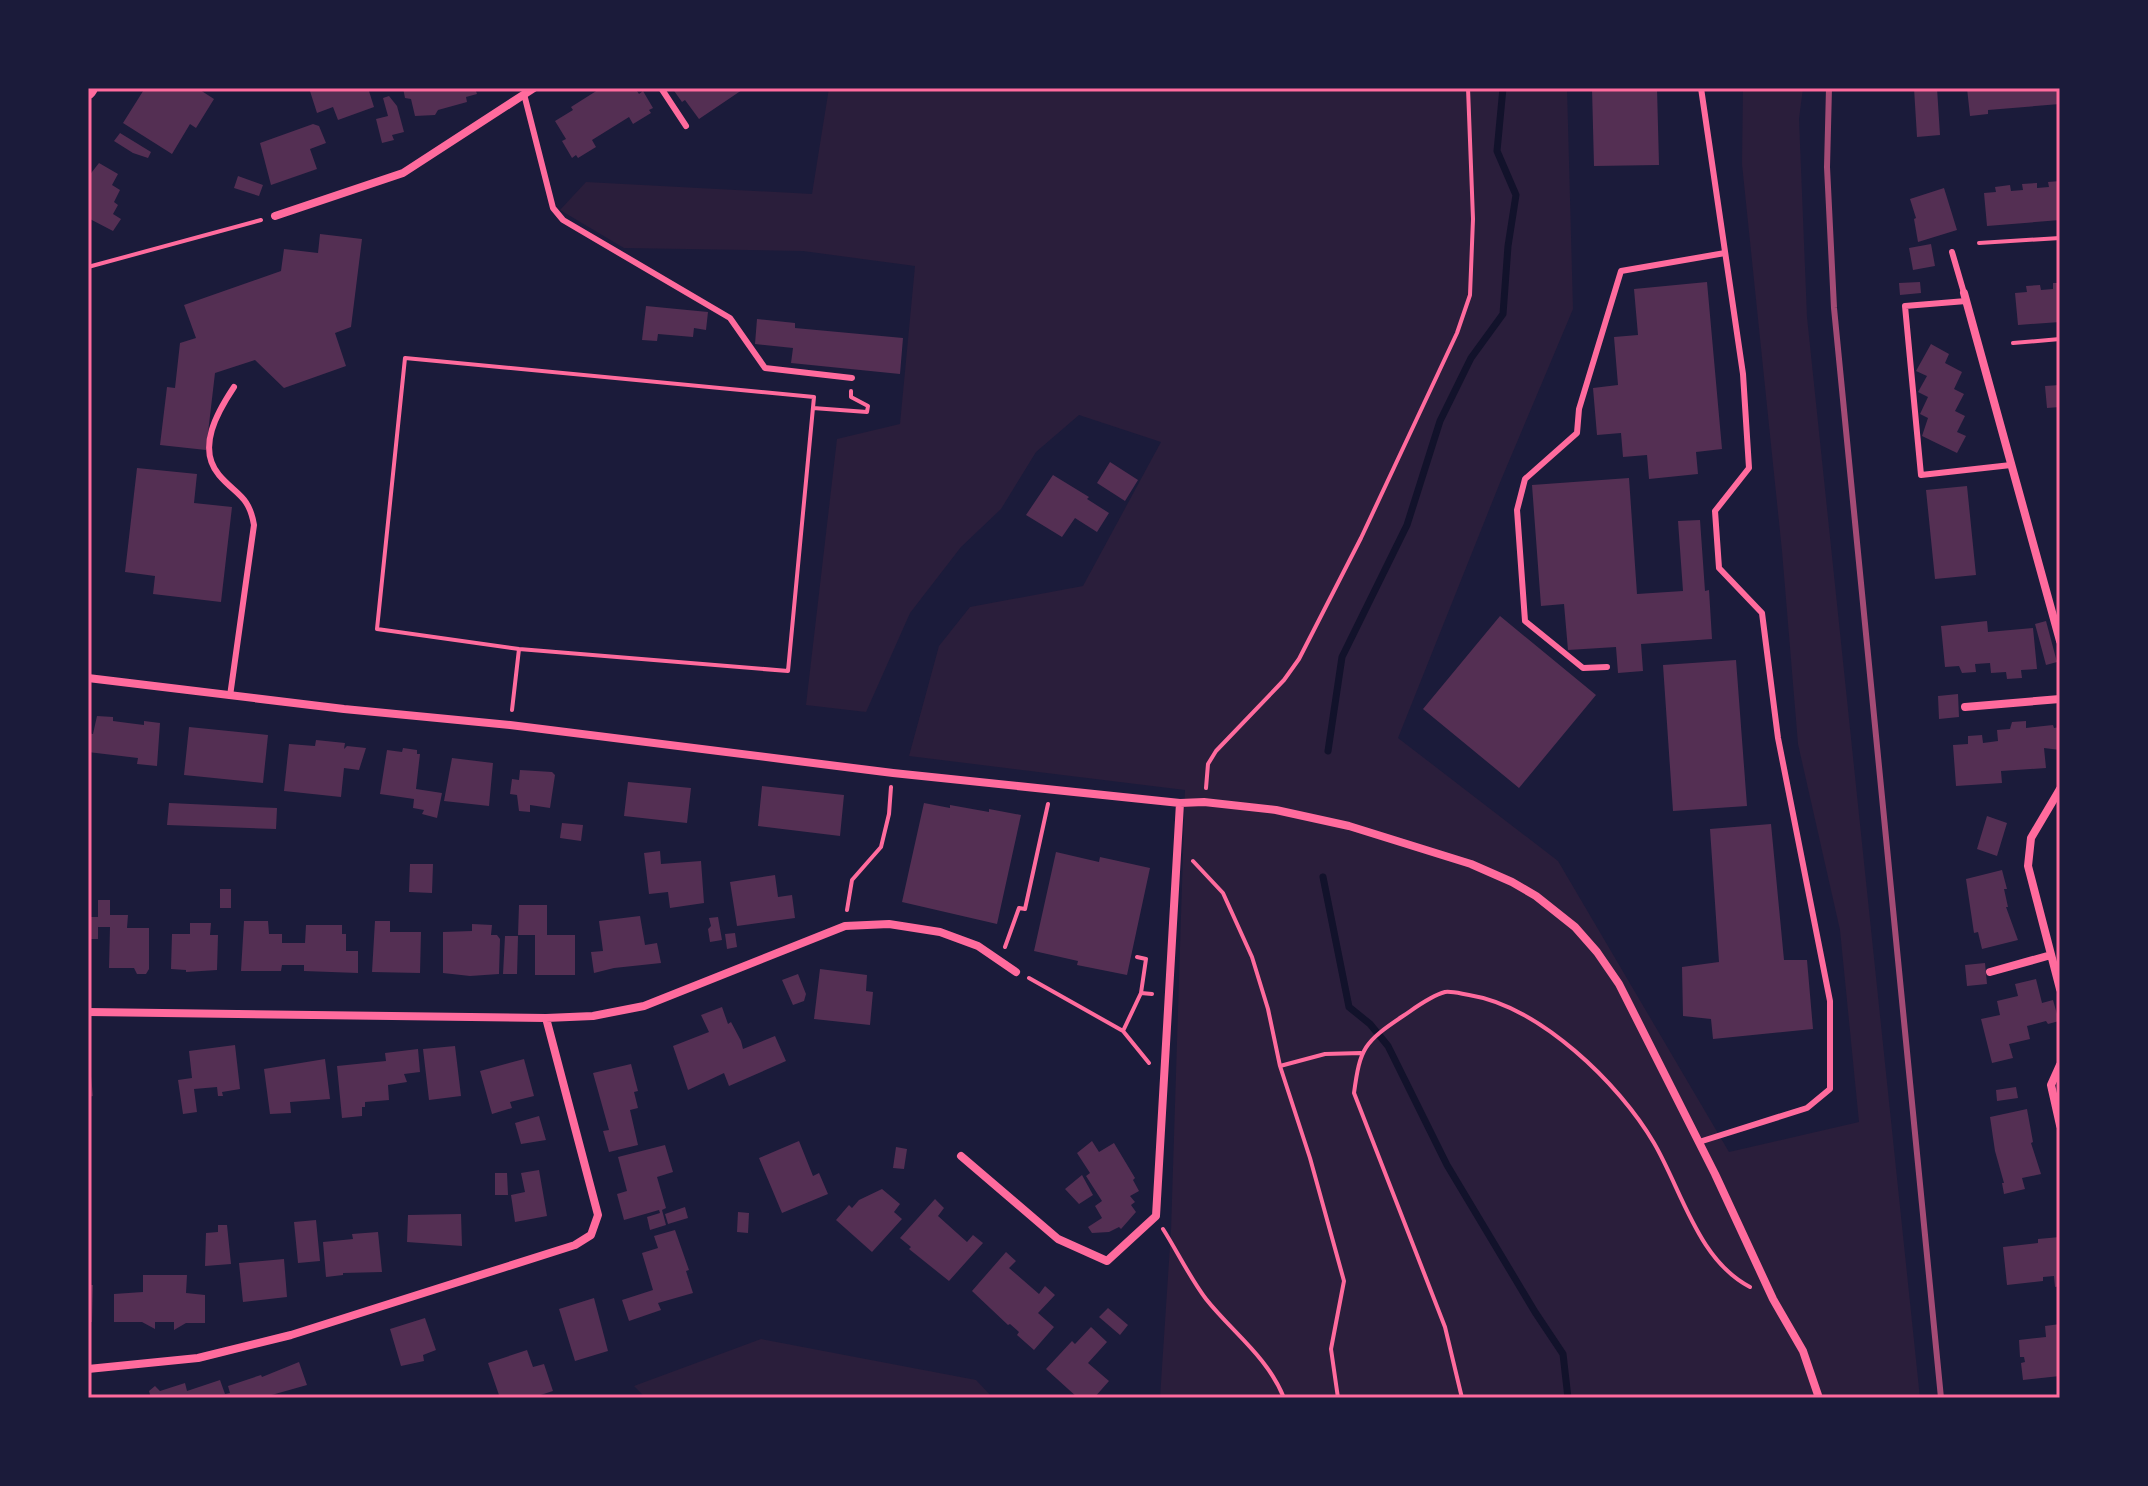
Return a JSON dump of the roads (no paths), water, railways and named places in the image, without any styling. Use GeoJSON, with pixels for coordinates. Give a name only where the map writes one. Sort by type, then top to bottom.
{"type":"FeatureCollection","features":[{"type":"Feature","properties":{"kind":"street"},"geometry":{"type":"LineString","coordinates":[[275,216],[403,173],[529,90]]}},
{"type":"Feature","properties":{"kind":"street"},"geometry":{"type":"LineString","coordinates":[[1965,297],[2060,641]]}},
{"type":"Feature","properties":{"kind":"street"},"geometry":{"type":"LineString","coordinates":[[88,678],[510,725],[893,773],[1276,810],[1349,826],[1471,864],[1536,896],[1575,927],[1612,974],[1699,1142],[1773,1299],[1803,1351],[1819,1398]]}},
{"type":"Feature","properties":{"kind":"street"},"geometry":{"type":"LineString","coordinates":[[1965,707],[2060,699]]}},
{"type":"Feature","properties":{"kind":"street"},"geometry":{"type":"LineString","coordinates":[[2060,789],[2031,838],[2028,866],[2060,989]]}},
{"type":"Feature","properties":{"kind":"street"},"geometry":{"type":"LineString","coordinates":[[961,1156],[1058,1239],[1107,1261],[1156,1216],[1180,803]]}},
{"type":"Feature","properties":{"kind":"street"},"geometry":{"type":"LineString","coordinates":[[88,1012],[593,1016],[644,1006],[845,926],[889,924],[940,932],[978,946],[1016,972]]}},
{"type":"Feature","properties":{"kind":"street"},"geometry":{"type":"LineString","coordinates":[[1990,972],[2051,955]]}},
{"type":"Feature","properties":{"kind":"street"},"geometry":{"type":"LineString","coordinates":[[88,1369],[198,1358],[291,1335],[575,1245],[591,1235],[598,1215],[546,1018]]}},
{"type":"Feature","properties":{"kind":"street"},"geometry":{"type":"LineString","coordinates":[[2060,1065],[2051,1085],[2060,1125]]}},
{"type":"Feature","properties":{"kind":"lane"},"geometry":{"type":"LineString","coordinates":[[661,88],[686,126]]}},
{"type":"Feature","properties":{"kind":"lane"},"geometry":{"type":"LineString","coordinates":[[1699,1142],[1807,1108],[1830,1089],[1830,1001],[1778,738],[1762,613],[1719,568],[1715,511],[1749,468],[1743,374],[1701,88]]}},
{"type":"Feature","properties":{"kind":"lane"},"geometry":{"type":"LineString","coordinates":[[529,90],[553,208],[563,220],[730,318],[765,368],[852,378]]}},
{"type":"Feature","properties":{"kind":"lane"},"geometry":{"type":"LineString","coordinates":[[1952,252],[1965,297],[1905,306],[1921,475],[2011,465]]}},
{"type":"Feature","properties":{"kind":"lane"},"geometry":{"type":"LineString","coordinates":[[1607,667],[1583,668],[1525,621],[1517,510],[1525,479],[1577,433],[1579,409],[1621,271],[1725,253]]}},
{"type":"Feature","properties":{"kind":"lane"},"geometry":{"type":"LineString","coordinates":[[230,696],[254,525],[248,502],[218,473],[208,454],[214,423],[234,387]]}},
{"type":"Feature","properties":{"kind":"waterway"},"geometry":{"type":"LineString","coordinates":[[1328,751],[1342,657],[1407,525],[1440,421],[1471,358],[1503,314],[1508,246],[1516,195],[1497,151],[1503,88]]}},
{"type":"Feature","properties":{"kind":"waterway"},"geometry":{"type":"LineString","coordinates":[[1323,877],[1349,1007],[1370,1024],[1388,1046],[1447,1165],[1563,1354],[1568,1398]]}},
{"type":"Feature","properties":{"kind":"railway"},"geometry":{"type":"LineString","coordinates":[[1829,88],[1827,167],[1834,308],[1941,1398]]}}]}
